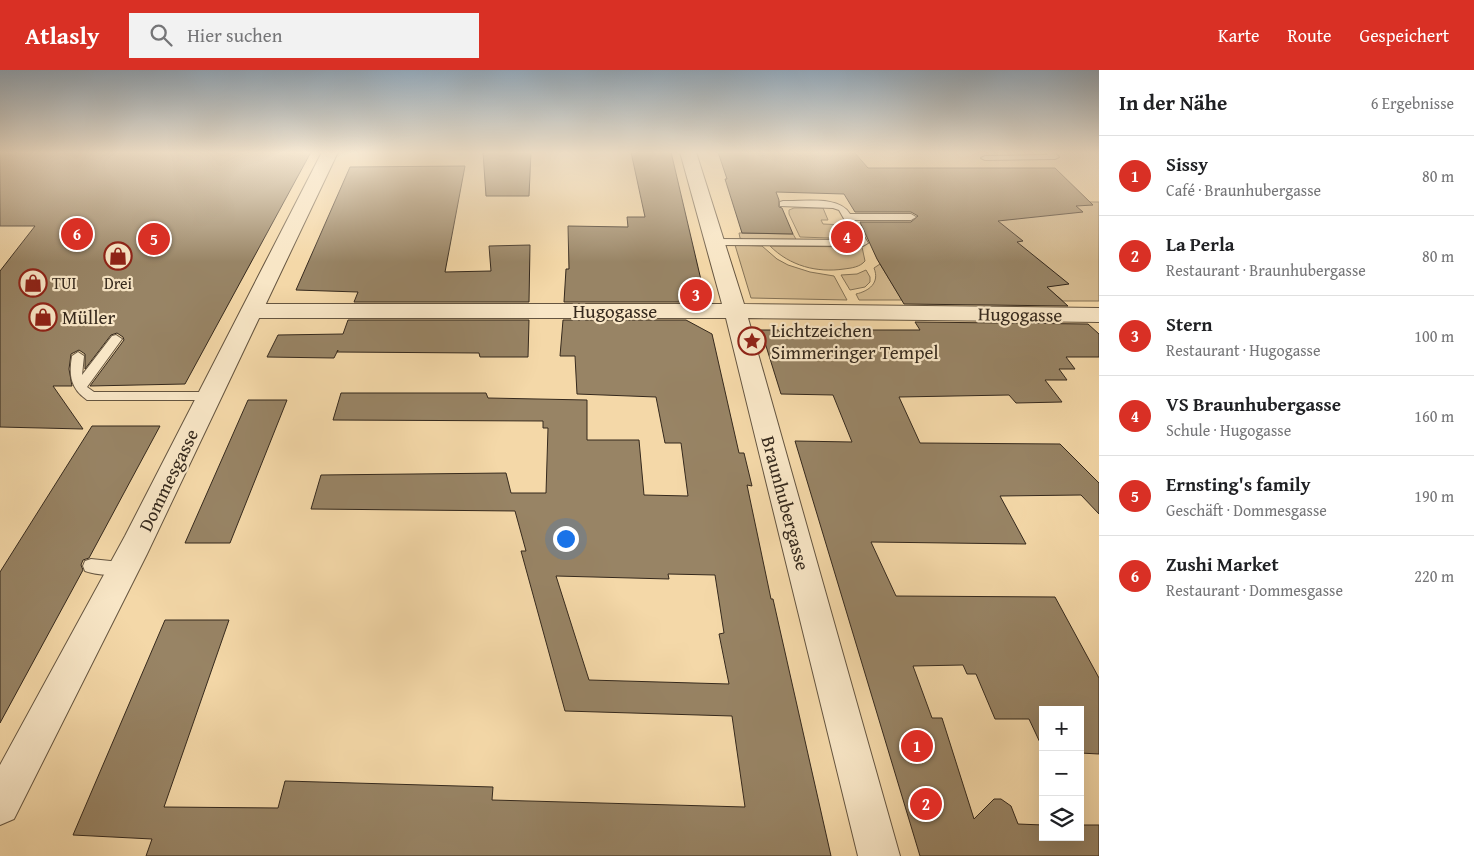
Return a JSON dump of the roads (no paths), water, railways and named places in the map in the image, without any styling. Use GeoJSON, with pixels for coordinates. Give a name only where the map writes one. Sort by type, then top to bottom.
{"type":"FeatureCollection","features":[{"type":"Feature","properties":{"kind":"street","name":"Dommesgasse"},"geometry":{"type":"LineString","coordinates":[[0,805],[124,568],[312,189]]}},
{"type":"Feature","properties":{"kind":"street","name":"Braunhubergasse"},"geometry":{"type":"LineString","coordinates":[[699,189],[735,311],[879,856]]}},
{"type":"Feature","properties":{"kind":"street","name":"Hugogasse"},"geometry":{"type":"LineString","coordinates":[[252,311],[735,311],[1099,315]]}},
{"type":"Feature","properties":{"kind":"lane"},"geometry":{"type":"LineString","coordinates":[[715,242],[863,243],[842,208],[834,205],[783,204]]}},
{"type":"Feature","properties":{"kind":"lane"},"geometry":{"type":"LineString","coordinates":[[847,217],[910,217]]}},
{"type":"Feature","properties":{"kind":"lane"},"geometry":{"type":"LineString","coordinates":[[81,386],[116,339]]}},
{"type":"Feature","properties":{"kind":"lane"},"geometry":{"type":"LineString","coordinates":[[78,356],[75,378],[84,393],[91,397],[112,391],[209,397]]}},
{"type":"Feature","properties":{"kind":"lane"},"geometry":{"type":"LineString","coordinates":[[91,566],[124,568]]}},
{"type":"Feature","properties":{"kind":"place","name":"Zushi Market"},"geometry":{"type":"Point","coordinates":[77,234]}},
{"type":"Feature","properties":{"kind":"place","name":"VS Braunhubergasse"},"geometry":{"type":"Point","coordinates":[847,237]}},
{"type":"Feature","properties":{"kind":"place","name":"Ernsting's family"},"geometry":{"type":"Point","coordinates":[154,239]}},
{"type":"Feature","properties":{"kind":"place","name":"Drei"},"geometry":{"type":"Point","coordinates":[118,256]}},
{"type":"Feature","properties":{"kind":"place","name":"TUI"},"geometry":{"type":"Point","coordinates":[33,283]}},
{"type":"Feature","properties":{"kind":"place","name":"Stern"},"geometry":{"type":"Point","coordinates":[696,295]}},
{"type":"Feature","properties":{"kind":"place","name":"Müller"},"geometry":{"type":"Point","coordinates":[43,317]}},
{"type":"Feature","properties":{"kind":"place","name":"Lichtzeichen Simmeringer Tempel"},"geometry":{"type":"Point","coordinates":[752,341]}},
{"type":"Feature","properties":{"kind":"place","name":"Sissy"},"geometry":{"type":"Point","coordinates":[917,746]}},
{"type":"Feature","properties":{"kind":"place","name":"La Perla"},"geometry":{"type":"Point","coordinates":[926,804]}}]}
